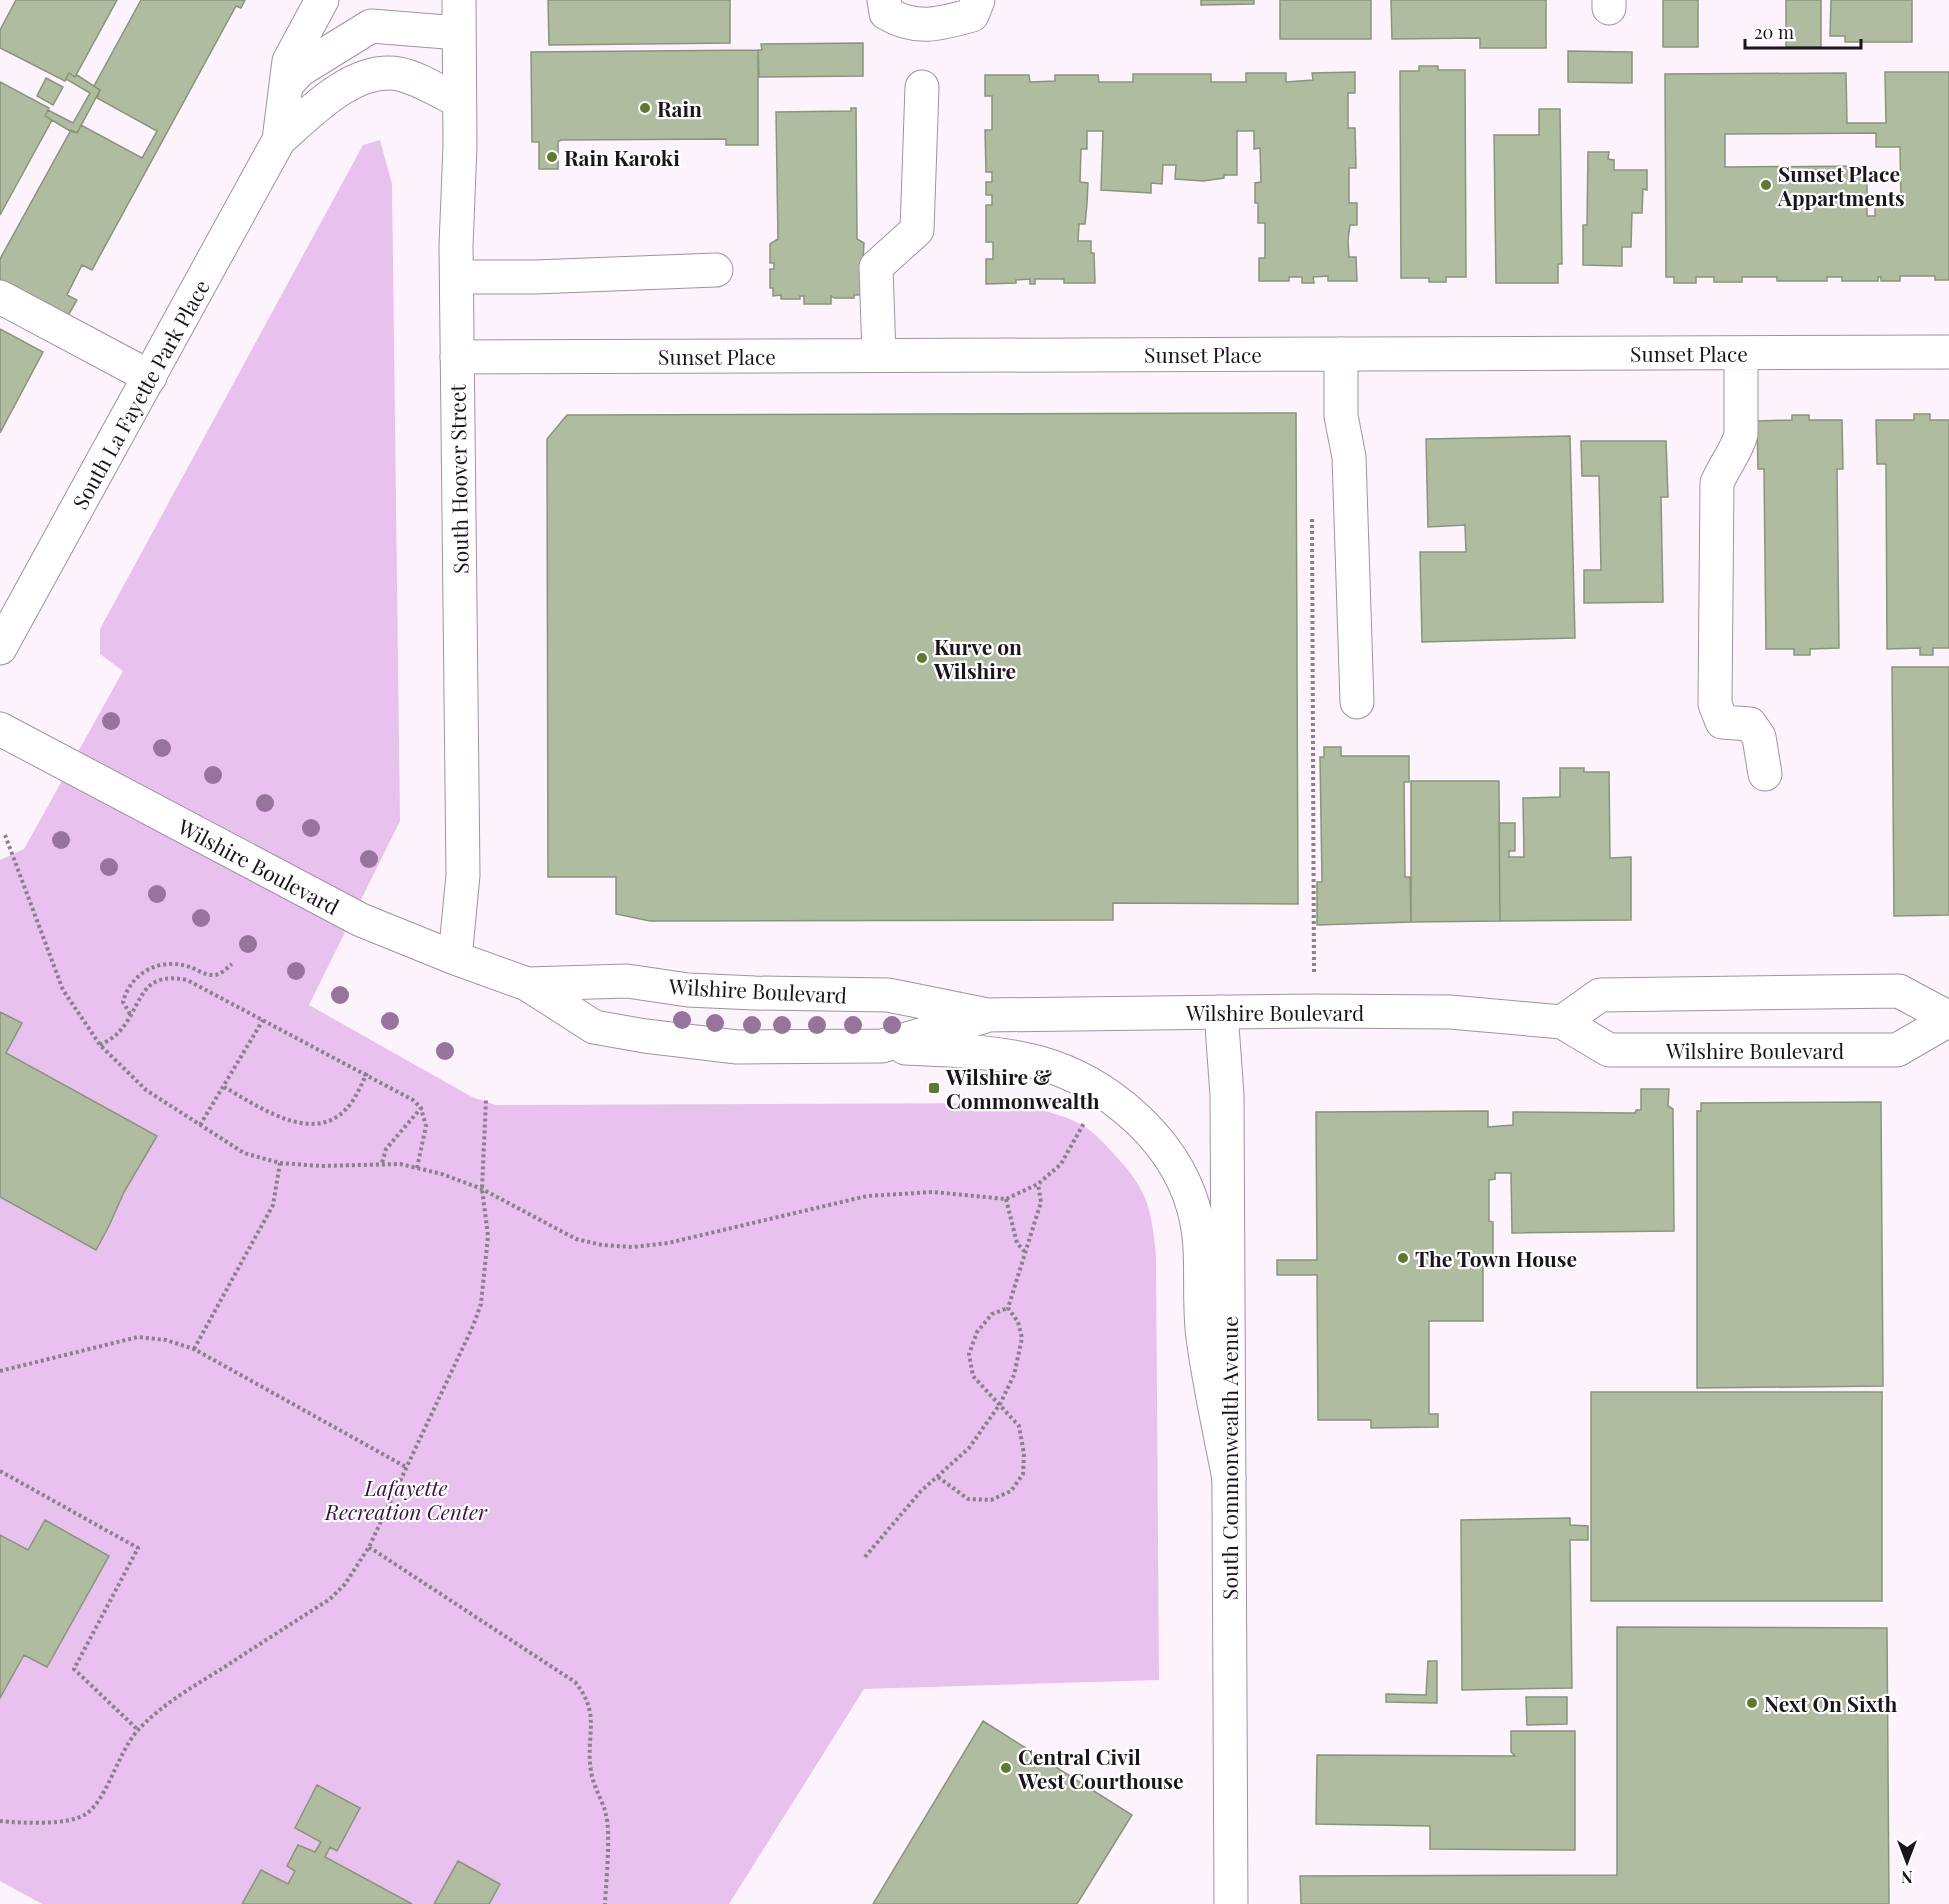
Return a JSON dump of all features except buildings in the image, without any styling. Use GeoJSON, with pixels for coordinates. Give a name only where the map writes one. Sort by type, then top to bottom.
{"type":"FeatureCollection","features":[{"type":"Feature","properties":{"kind":"main road","name":"South La Fayette Park Place"},"geometry":{"type":"LineString","coordinates":[[0,648],[279,140],[289,61],[322,0]]}},
{"type":"Feature","properties":{"kind":"main road","name":"South Hoover Street"},"geometry":{"type":"LineString","coordinates":[[455,958],[463,875],[456,277],[459,0]]}},
{"type":"Feature","properties":{"kind":"main road"},"geometry":{"type":"LineString","coordinates":[[884,0],[886,14],[902,23],[938,25],[972,15],[978,0]]}},
{"type":"Feature","properties":{"kind":"main road"},"geometry":{"type":"LineString","coordinates":[[287,84],[300,70],[371,26],[459,33]]}},
{"type":"Feature","properties":{"kind":"main road","name":"South La Fayette Park Place"},"geometry":{"type":"LineString","coordinates":[[279,140],[347,84],[375,76],[398,74],[459,101]]}},
{"type":"Feature","properties":{"kind":"main road"},"geometry":{"type":"LineString","coordinates":[[879,355],[876,267],[917,230],[922,87]]}},
{"type":"Feature","properties":{"kind":"main road"},"geometry":{"type":"LineString","coordinates":[[456,277],[716,270]]}},
{"type":"Feature","properties":{"kind":"main road"},"geometry":{"type":"LineString","coordinates":[[0,297],[150,377]]}},
{"type":"Feature","properties":{"kind":"main road","name":"Sunset Place"},"geometry":{"type":"LineString","coordinates":[[457,357],[1949,352]]}},
{"type":"Feature","properties":{"kind":"main road"},"geometry":{"type":"LineString","coordinates":[[1741,353],[1739,445],[1724,466],[1717,483],[1715,704],[1722,722],[1750,724],[1759,737],[1765,774]]}},
{"type":"Feature","properties":{"kind":"main road"},"geometry":{"type":"LineString","coordinates":[[1341,354],[1341,416],[1348,457],[1357,702]]}},
{"type":"Feature","properties":{"kind":"main road","name":"Wilshire Boulevard"},"geometry":{"type":"LineString","coordinates":[[0,729],[361,920],[526,984],[594,1027],[645,1036],[737,1047],[882,1046],[987,1015]]}},
{"type":"Feature","properties":{"kind":"main road","name":"Wilshire Boulevard"},"geometry":{"type":"LineString","coordinates":[[526,984],[627,981],[722,992],[888,995],[987,1015],[1314,1011],[1450,1012],[1562,1022],[1609,1050],[1745,1052],[1897,1050],[1949,1019],[1899,991],[1600,995],[1562,1022]]}},
{"type":"Feature","properties":{"kind":"main road","name":"South Commonwealth Avenue"},"geometry":{"type":"LineString","coordinates":[[1221,1012],[1227,1095],[1231,1904]]}},
{"type":"Feature","properties":{"kind":"main road"},"geometry":{"type":"LineString","coordinates":[[882,1046],[977,1052],[1040,1063],[1090,1083],[1149,1130],[1174,1162],[1193,1205],[1202,1249],[1203,1335],[1229,1479]]}},
{"type":"Feature","properties":{"kind":"path"},"geometry":{"type":"LineString","coordinates":[[1312,516],[1314,1011]]}},
{"type":"Feature","properties":{"kind":"path"},"geometry":{"type":"LineString","coordinates":[[5,835],[63,990],[100,1044],[146,1090],[244,1153],[280,1163],[321,1166],[382,1163],[417,1168],[442,1174],[482,1189],[541,1223],[576,1239],[602,1245],[633,1247],[668,1243],[867,1196],[933,1192],[1006,1199],[1038,1184],[1061,1164],[1087,1118]]}},
{"type":"Feature","properties":{"kind":"path"},"geometry":{"type":"LineString","coordinates":[[131,1015],[123,1002],[126,990],[138,976],[149,969],[162,964],[178,964],[211,976],[222,972],[232,964]]}},
{"type":"Feature","properties":{"kind":"path"},"geometry":{"type":"LineString","coordinates":[[100,1044],[116,1036],[131,1015],[136,1002],[157,980],[171,977],[187,980],[367,1073],[413,1100],[421,1108],[426,1126],[417,1168]]}},
{"type":"Feature","properties":{"kind":"path"},"geometry":{"type":"LineString","coordinates":[[200,1125],[263,1020]]}},
{"type":"Feature","properties":{"kind":"path"},"geometry":{"type":"LineString","coordinates":[[224,1087],[285,1121],[314,1124],[337,1116],[351,1103],[367,1073]]}},
{"type":"Feature","properties":{"kind":"path"},"geometry":{"type":"LineString","coordinates":[[0,1821],[21,1823],[70,1820],[86,1814],[107,1787],[117,1760],[138,1730],[198,1683],[330,1599],[345,1584],[369,1547],[474,1326],[481,1304],[488,1236],[482,1189],[486,1099]]}},
{"type":"Feature","properties":{"kind":"path"},"geometry":{"type":"LineString","coordinates":[[382,1163],[386,1149],[421,1108]]}},
{"type":"Feature","properties":{"kind":"path"},"geometry":{"type":"LineString","coordinates":[[194,1349],[273,1205],[280,1163]]}},
{"type":"Feature","properties":{"kind":"path"},"geometry":{"type":"LineString","coordinates":[[1008,1308],[1041,1202],[1038,1184]]}},
{"type":"Feature","properties":{"kind":"path"},"geometry":{"type":"LineString","coordinates":[[1006,1199],[1017,1243],[1024,1251]]}},
{"type":"Feature","properties":{"kind":"path"},"geometry":{"type":"LineString","coordinates":[[938,1478],[968,1499],[992,1500],[1011,1491],[1023,1474],[1024,1454],[1019,1426],[973,1376],[969,1354],[977,1332],[992,1314],[1008,1308]]}},
{"type":"Feature","properties":{"kind":"path"},"geometry":{"type":"LineString","coordinates":[[865,1557],[921,1491],[969,1448],[1000,1404],[1014,1376],[1022,1338],[1018,1322],[1008,1308]]}},
{"type":"Feature","properties":{"kind":"path"},"geometry":{"type":"LineString","coordinates":[[0,1371],[138,1337],[166,1340],[194,1349],[406,1467]]}},
{"type":"Feature","properties":{"kind":"path"},"geometry":{"type":"LineString","coordinates":[[0,1471],[138,1548],[74,1669],[138,1730]]}},
{"type":"Feature","properties":{"kind":"path"},"geometry":{"type":"LineString","coordinates":[[369,1547],[575,1682],[587,1697],[591,1719],[590,1768],[593,1783],[607,1816],[605,1904]]}},
{"type":"Feature","properties":{"kind":"green space","name":"Lafayette Recreation Center"},"geometry":{"type":"Polygon","coordinates":[[[380,140],[392,184],[400,821],[309,1005],[472,1097],[496,1105],[1004,1103],[1043,1111],[1080,1124],[1101,1140],[1124,1165],[1140,1188],[1152,1223],[1156,1255],[1159,1680],[864,1689],[729,1904],[42,1904],[0,1881],[0,860],[24,849],[123,671],[100,654],[100,629],[363,145],[380,140]]]}},
{"type":"Feature","properties":{"kind":"place","name":"Rain"},"geometry":{"type":"Point","coordinates":[645,108]}},
{"type":"Feature","properties":{"kind":"place","name":"Rain Karoki"},"geometry":{"type":"Point","coordinates":[552,157]}},
{"type":"Feature","properties":{"kind":"place","name":"Sunset Place Appartments"},"geometry":{"type":"Point","coordinates":[1766,185]}},
{"type":"Feature","properties":{"kind":"place","name":"Kurve on Wilshire"},"geometry":{"type":"Point","coordinates":[922,658]}},
{"type":"Feature","properties":{"kind":"place","name":"Wilshire & Commonwealth"},"geometry":{"type":"Point","coordinates":[934,1088]}},
{"type":"Feature","properties":{"kind":"place","name":"The Town House"},"geometry":{"type":"Point","coordinates":[1403,1258]}},
{"type":"Feature","properties":{"kind":"place","name":"Next On Sixth"},"geometry":{"type":"Point","coordinates":[1752,1703]}},
{"type":"Feature","properties":{"kind":"place","name":"Central Civil West Courthouse"},"geometry":{"type":"Point","coordinates":[1006,1768]}}]}
